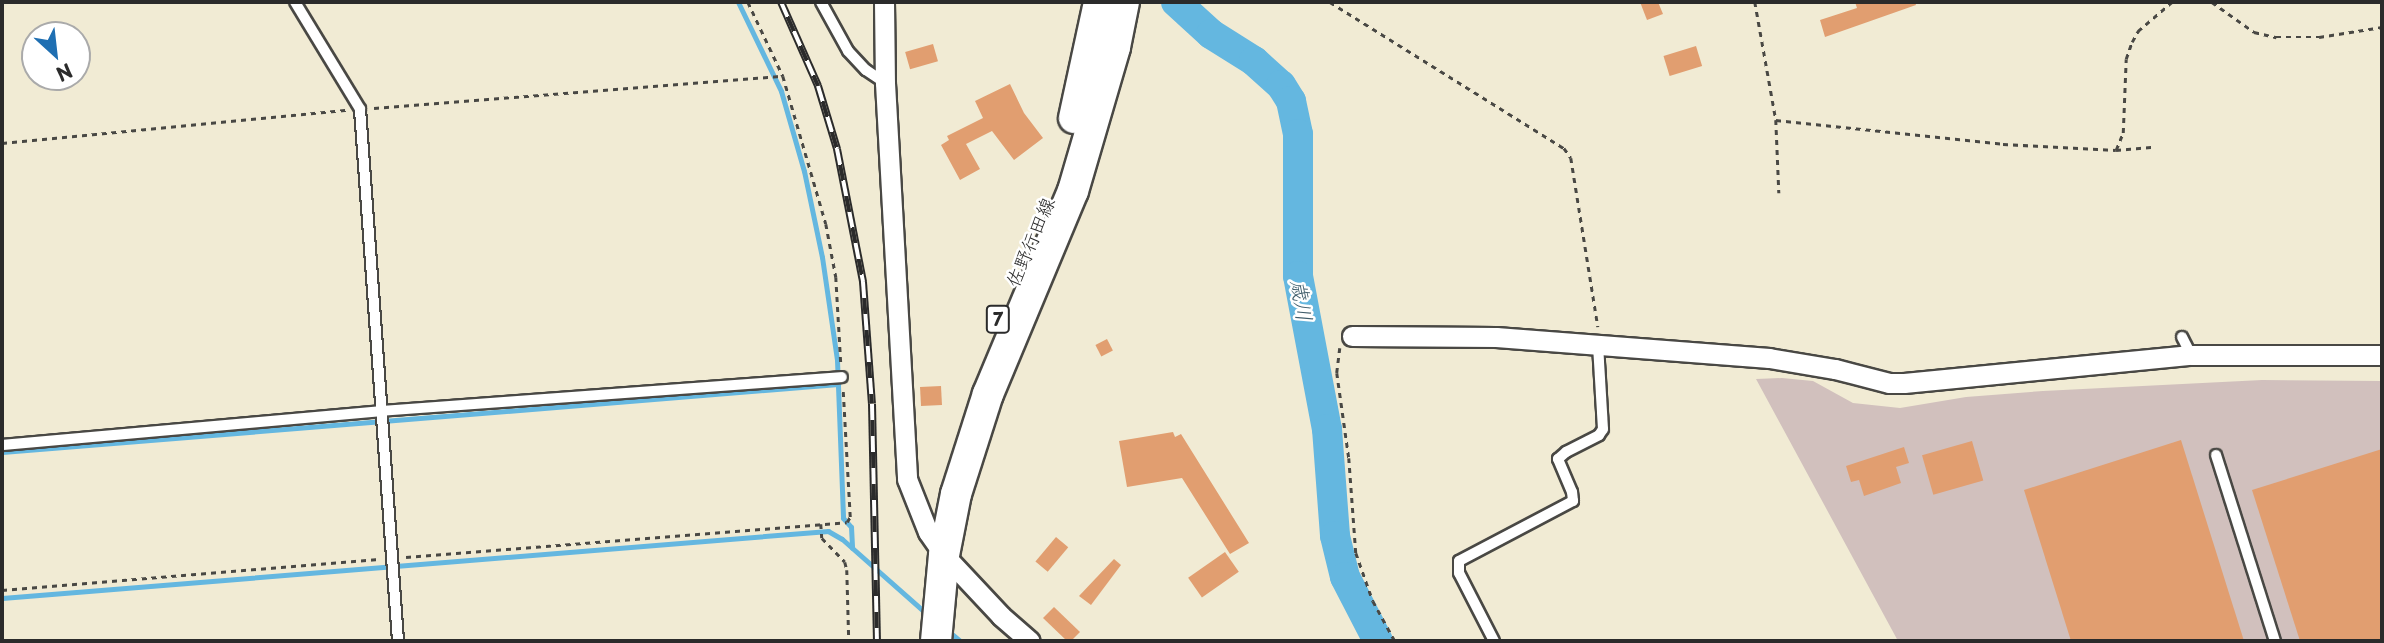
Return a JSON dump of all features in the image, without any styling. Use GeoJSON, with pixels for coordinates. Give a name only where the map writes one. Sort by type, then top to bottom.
{"type":"FeatureCollection","features":[{"type":"Feature","properties":{"kind":"main road","name":"佐野行田線"},"geometry":{"type":"LineString","coordinates":[[917,641],[936,543],[947,455],[972,382],[1056,181],[1082,89],[1115,4]]}},
{"type":"Feature","properties":{"kind":"main road","name":"佐野行田線"},"geometry":{"type":"LineString","coordinates":[[936,543],[936,641]]}},
{"type":"Feature","properties":{"kind":"street"},"geometry":{"type":"LineString","coordinates":[[884,2],[885,83],[907,479],[936,543],[1001,616],[1030,641]]}},
{"type":"Feature","properties":{"kind":"street"},"geometry":{"type":"LineString","coordinates":[[1352,336],[1496,337],[1769,358],[1835,369],[1889,383],[2186,346],[2382,355]]}},
{"type":"Feature","properties":{"kind":"lane"},"geometry":{"type":"LineString","coordinates":[[295,2],[360,109],[398,641]]}},
{"type":"Feature","properties":{"kind":"lane"},"geometry":{"type":"LineString","coordinates":[[821,2],[848,51],[866,70],[885,83]]}},
{"type":"Feature","properties":{"kind":"lane"},"geometry":{"type":"LineString","coordinates":[[1494,641],[1459,572],[1459,561],[1573,501],[1558,459],[1599,435],[1603,429],[1598,344]]}},
{"type":"Feature","properties":{"kind":"lane"},"geometry":{"type":"LineString","coordinates":[[2,445],[380,411],[842,377]]}},
{"type":"Feature","properties":{"kind":"lane"},"geometry":{"type":"LineString","coordinates":[[2216,455],[2275,641]]}},
{"type":"Feature","properties":{"kind":"path"},"geometry":{"type":"LineString","coordinates":[[2,590],[847,522],[850,517],[836,277],[826,224],[783,76],[748,2]]}},
{"type":"Feature","properties":{"kind":"path"},"geometry":{"type":"LineString","coordinates":[[1330,2],[1564,148],[1573,171],[1598,326],[1598,344]]}},
{"type":"Feature","properties":{"kind":"path"},"geometry":{"type":"LineString","coordinates":[[1755,2],[1776,120],[1779,193]]}},
{"type":"Feature","properties":{"kind":"path"},"geometry":{"type":"LineString","coordinates":[[2116,150],[2123,133],[2126,59],[2138,31],[2172,2]]}},
{"type":"Feature","properties":{"kind":"path"},"geometry":{"type":"LineString","coordinates":[[2213,2],[2254,32],[2276,37],[2319,37],[2382,27]]}},
{"type":"Feature","properties":{"kind":"path"},"geometry":{"type":"LineString","coordinates":[[2,143],[360,109],[783,76]]}},
{"type":"Feature","properties":{"kind":"path"},"geometry":{"type":"LineString","coordinates":[[1776,120],[2003,144],[2116,150],[2154,147]]}},
{"type":"Feature","properties":{"kind":"path"},"geometry":{"type":"LineString","coordinates":[[1352,336],[1338,351],[1337,373],[1349,458],[1352,524],[1362,575],[1395,641]]}},
{"type":"Feature","properties":{"kind":"path"},"geometry":{"type":"LineString","coordinates":[[821,524],[822,538],[845,562],[847,570],[849,641]]}},
{"type":"Feature","properties":{"kind":"shaded area"},"geometry":{"type":"Polygon","coordinates":[[[1756,379],[1813,381],[1853,403],[1900,408],[1966,397],[2043,391],[2262,380],[2382,381],[2382,641],[1898,641],[1756,379]]]}},
{"type":"Feature","properties":{"kind":"building"},"geometry":{"type":"Polygon","coordinates":[[[1640,2],[1658,2],[1663,14],[1647,20],[1640,2]]]}},
{"type":"Feature","properties":{"kind":"building"},"geometry":{"type":"Polygon","coordinates":[[[1855,2],[1915,2],[1916,5],[1825,37],[1820,20],[1857,8],[1855,2]]]}},
{"type":"Feature","properties":{"kind":"building"},"geometry":{"type":"Polygon","coordinates":[[[933,44],[938,61],[910,69],[905,52],[933,44]]]}},
{"type":"Feature","properties":{"kind":"building"},"geometry":{"type":"Polygon","coordinates":[[[1696,46],[1702,66],[1670,76],[1663,56],[1696,46]]]}},
{"type":"Feature","properties":{"kind":"building"},"geometry":{"type":"Polygon","coordinates":[[[1010,84],[1024,113],[1043,138],[1014,160],[992,131],[966,144],[980,169],[960,180],[941,145],[949,140],[947,136],[983,118],[975,101],[1010,84]]]}},
{"type":"Feature","properties":{"kind":"building"},"geometry":{"type":"Polygon","coordinates":[[[1107,339],[1113,351],[1101,356],[1095,345],[1107,339]]]}},
{"type":"Feature","properties":{"kind":"building"},"geometry":{"type":"Polygon","coordinates":[[[941,386],[942,405],[921,406],[920,387],[941,386]]]}},
{"type":"Feature","properties":{"kind":"building"},"geometry":{"type":"Polygon","coordinates":[[[1173,432],[1175,437],[1181,434],[1249,543],[1230,554],[1182,478],[1127,487],[1119,441],[1173,432]]]}},
{"type":"Feature","properties":{"kind":"building"},"geometry":{"type":"Polygon","coordinates":[[[2181,440],[2244,641],[2071,641],[2024,490],[2181,440]]]}},
{"type":"Feature","properties":{"kind":"building"},"geometry":{"type":"Polygon","coordinates":[[[1972,441],[1983,480],[1933,495],[1922,455],[1972,441]]]}},
{"type":"Feature","properties":{"kind":"building"},"geometry":{"type":"Polygon","coordinates":[[[1904,447],[1909,463],[1896,467],[1901,483],[1864,496],[1859,480],[1851,482],[1846,466],[1904,447]]]}},
{"type":"Feature","properties":{"kind":"building"},"geometry":{"type":"Polygon","coordinates":[[[2382,449],[2382,641],[2300,641],[2252,490],[2382,449]]]}},
{"type":"Feature","properties":{"kind":"building"},"geometry":{"type":"Polygon","coordinates":[[[1056,537],[1068,547],[1048,572],[1035,562],[1056,537]]]}},
{"type":"Feature","properties":{"kind":"building"},"geometry":{"type":"Polygon","coordinates":[[[1225,552],[1239,572],[1202,597],[1188,578],[1225,552]]]}},
{"type":"Feature","properties":{"kind":"building"},"geometry":{"type":"Polygon","coordinates":[[[1114,559],[1121,565],[1091,605],[1079,596],[1114,559]]]}},
{"type":"Feature","properties":{"kind":"building"},"geometry":{"type":"Polygon","coordinates":[[[1054,607],[1080,632],[1071,641],[1067,641],[1043,618],[1054,607]]]}},
{"type":"Feature","properties":{"kind":"waterway"},"geometry":{"type":"LineString","coordinates":[[738,2],[781,91],[804,171],[822,257],[837,360],[843,518],[851,527],[852,548]]}},
{"type":"Feature","properties":{"kind":"waterway","name":"歳川"},"geometry":{"type":"LineString","coordinates":[[1176,2],[1211,34],[1254,61],[1281,85],[1291,101],[1298,134],[1298,276],[1327,429],[1335,536],[1345,577],[1378,641]]}},
{"type":"Feature","properties":{"kind":"waterway"},"geometry":{"type":"LineString","coordinates":[[2,452],[838,384]]}},
{"type":"Feature","properties":{"kind":"waterway"},"geometry":{"type":"LineString","coordinates":[[2,598],[828,531],[842,539],[928,615]]}},
{"type":"Feature","properties":{"kind":"waterway"},"geometry":{"type":"LineString","coordinates":[[947,630],[960,641]]}},
{"type":"Feature","properties":{"kind":"railway"},"geometry":{"type":"LineString","coordinates":[[781,2],[818,86],[837,149],[863,282],[872,404],[877,641]]}}]}
